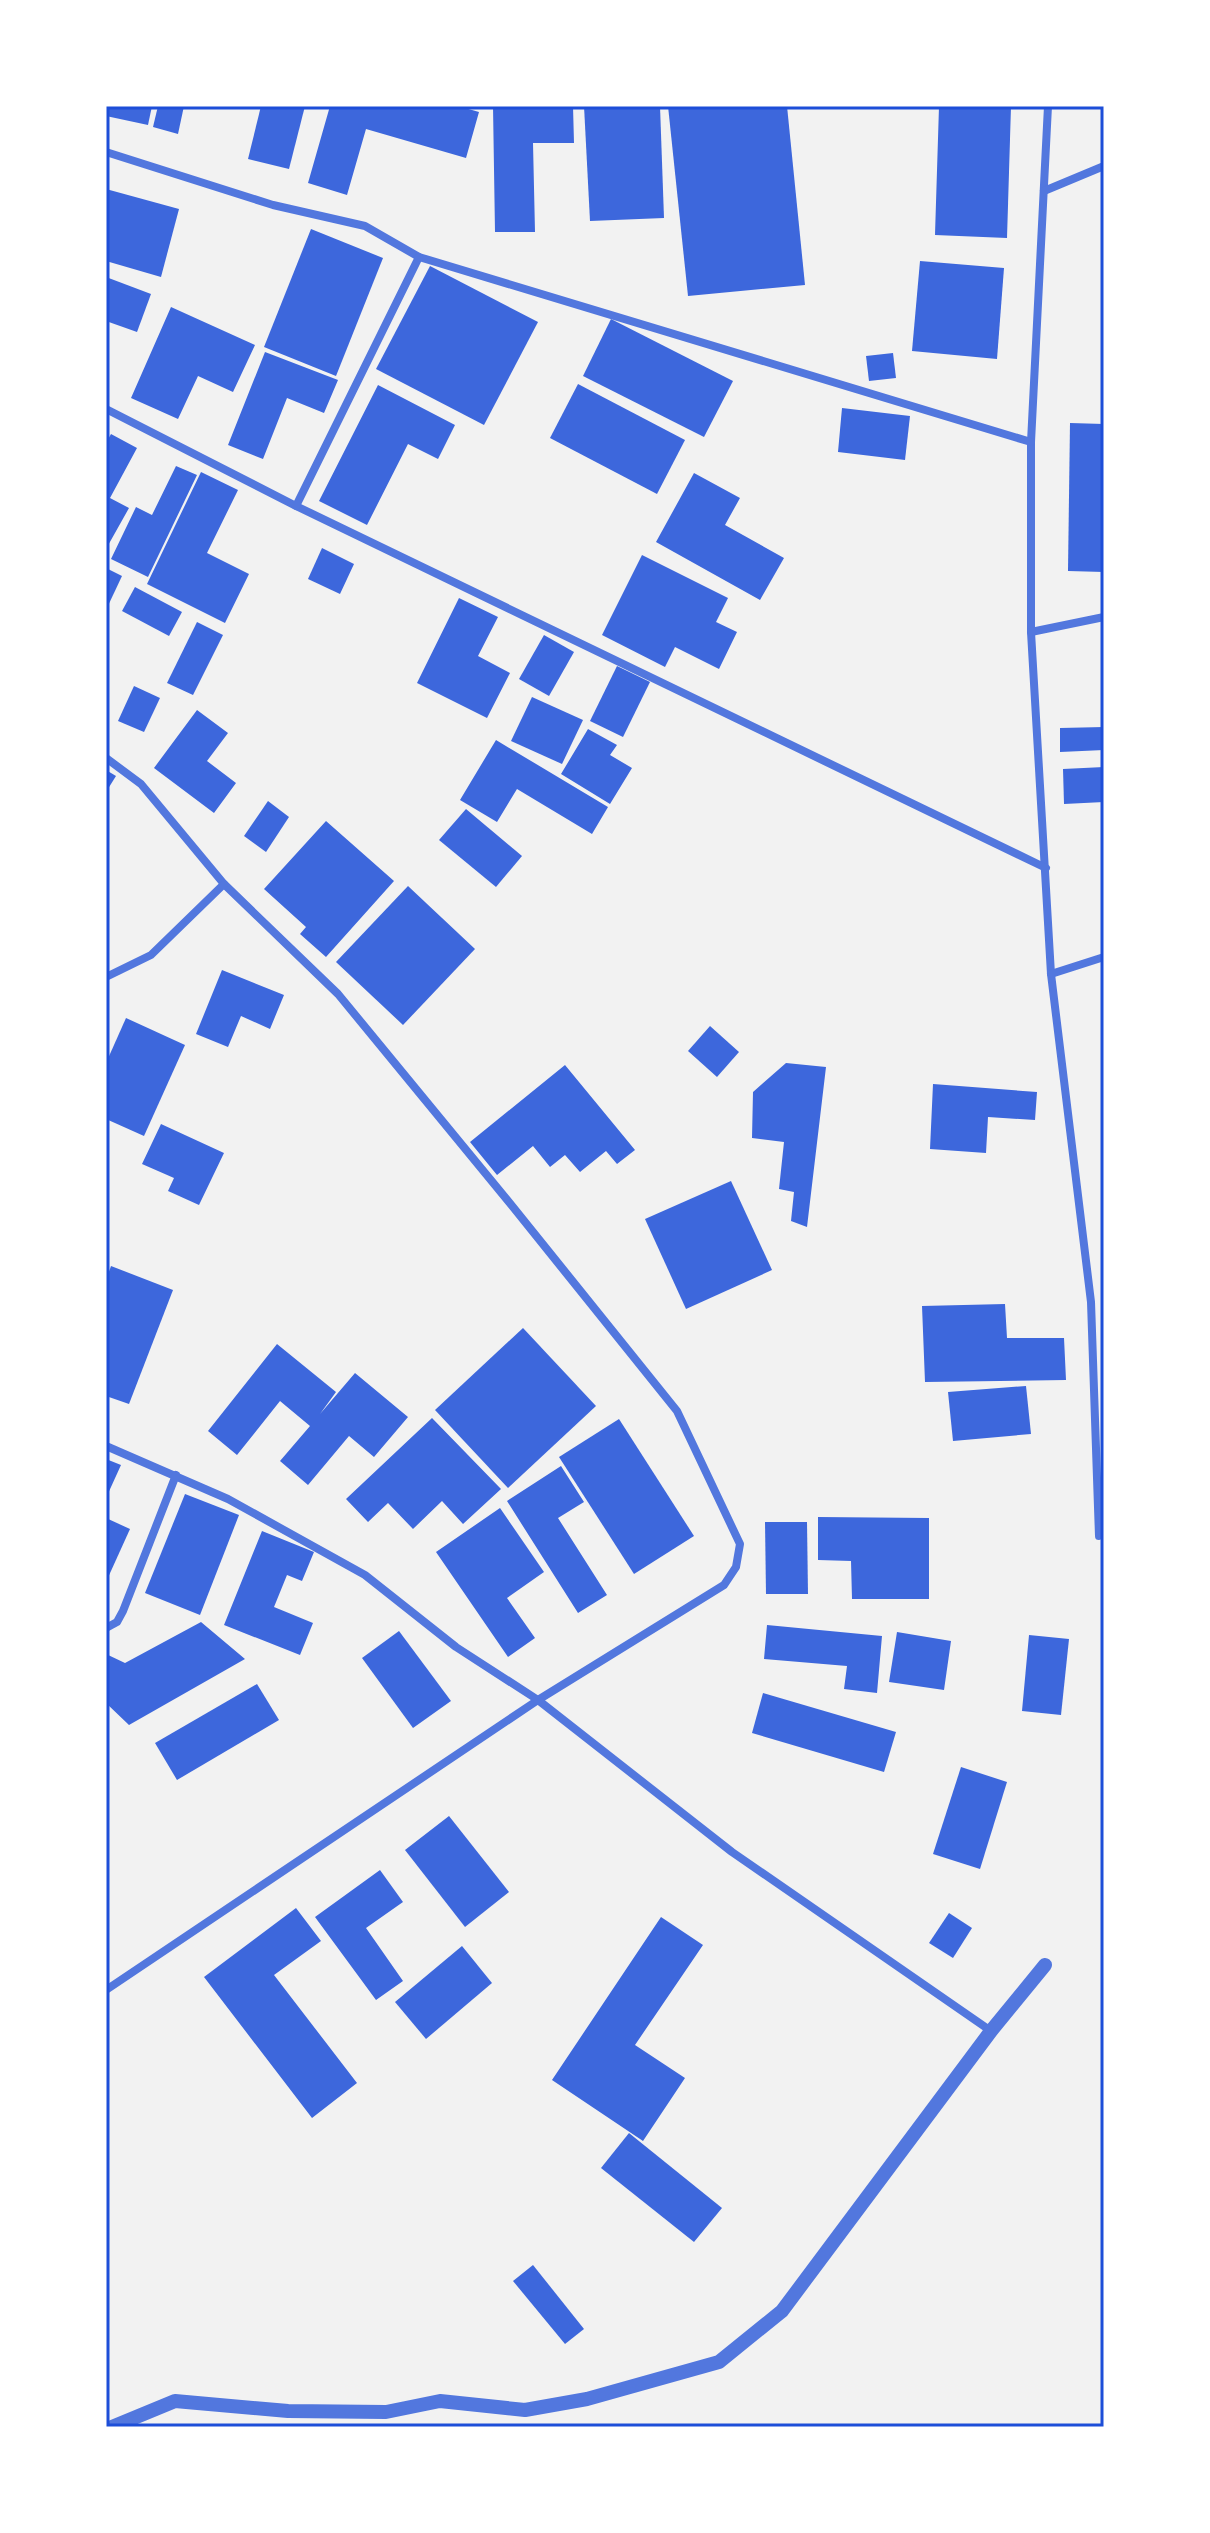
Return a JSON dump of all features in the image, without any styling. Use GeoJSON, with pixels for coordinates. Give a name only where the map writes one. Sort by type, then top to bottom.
{"type":"FeatureCollection","features":[{"type":"Feature","properties":{"kind":"street"},"geometry":{"type":"LineString","coordinates":[[1048,106],[1031,442],[1031,632],[1051,974],[1091,1302],[1099,1536]]}},
{"type":"Feature","properties":{"kind":"street"},"geometry":{"type":"LineString","coordinates":[[106,152],[273,205],[365,226],[419,257],[1031,442]]}},
{"type":"Feature","properties":{"kind":"street"},"geometry":{"type":"LineString","coordinates":[[1044,191],[1104,166]]}},
{"type":"Feature","properties":{"kind":"street"},"geometry":{"type":"LineString","coordinates":[[296,506],[419,257]]}},
{"type":"Feature","properties":{"kind":"street"},"geometry":{"type":"LineString","coordinates":[[106,409],[296,506],[1046,868]]}},
{"type":"Feature","properties":{"kind":"street"},"geometry":{"type":"LineString","coordinates":[[1031,632],[1104,617]]}},
{"type":"Feature","properties":{"kind":"street"},"geometry":{"type":"LineString","coordinates":[[106,758],[141,784],[224,884],[338,994],[677,1411],[740,1544],[736,1567],[724,1585],[538,1700],[106,1990]]}},
{"type":"Feature","properties":{"kind":"street"},"geometry":{"type":"LineString","coordinates":[[106,977],[151,955],[224,884]]}},
{"type":"Feature","properties":{"kind":"street"},"geometry":{"type":"LineString","coordinates":[[1051,974],[1104,957]]}},
{"type":"Feature","properties":{"kind":"street"},"geometry":{"type":"LineString","coordinates":[[106,1446],[228,1499],[365,1575],[456,1647],[538,1700],[732,1852],[991,2031]]}},
{"type":"Feature","properties":{"kind":"street"},"geometry":{"type":"LineString","coordinates":[[106,1628],[117,1622],[123,1611],[176,1475]]}},
{"type":"Feature","properties":{"kind":"street"},"geometry":{"type":"LineString","coordinates":[[112,2427],[175,2401],[288,2411],[386,2412],[440,2401],[525,2410],[587,2399],[719,2362],[782,2311],[991,2031],[1045,1965]]}},
{"type":"Feature","properties":{"kind":"building"},"geometry":{"type":"Polygon","coordinates":[[[106,106],[152,106],[148,125],[106,116],[106,106]]]}},
{"type":"Feature","properties":{"kind":"building"},"geometry":{"type":"Polygon","coordinates":[[[158,106],[184,106],[178,134],[153,127],[158,106]]]}},
{"type":"Feature","properties":{"kind":"building"},"geometry":{"type":"Polygon","coordinates":[[[261,106],[305,106],[289,169],[248,159],[261,106]]]}},
{"type":"Feature","properties":{"kind":"building"},"geometry":{"type":"Polygon","coordinates":[[[330,106],[458,106],[479,112],[466,158],[366,129],[347,195],[308,183],[330,106]]]}},
{"type":"Feature","properties":{"kind":"building"},"geometry":{"type":"Polygon","coordinates":[[[493,106],[573,106],[574,143],[533,143],[535,232],[495,232],[493,106]]]}},
{"type":"Feature","properties":{"kind":"building"},"geometry":{"type":"Polygon","coordinates":[[[584,106],[660,106],[664,218],[590,221],[584,106]]]}},
{"type":"Feature","properties":{"kind":"building"},"geometry":{"type":"Polygon","coordinates":[[[668,106],[787,106],[805,285],[688,296],[668,106]]]}},
{"type":"Feature","properties":{"kind":"building"},"geometry":{"type":"Polygon","coordinates":[[[939,106],[1011,106],[1007,238],[935,235],[939,106]]]}},
{"type":"Feature","properties":{"kind":"building"},"geometry":{"type":"Polygon","coordinates":[[[106,189],[179,209],[161,277],[106,261],[106,189]]]}},
{"type":"Feature","properties":{"kind":"building"},"geometry":{"type":"Polygon","coordinates":[[[311,229],[383,258],[336,376],[264,347],[311,229]]]}},
{"type":"Feature","properties":{"kind":"building"},"geometry":{"type":"Polygon","coordinates":[[[920,261],[1004,268],[997,359],[912,351],[920,261]]]}},
{"type":"Feature","properties":{"kind":"building"},"geometry":{"type":"Polygon","coordinates":[[[430,266],[538,322],[484,425],[376,369],[430,266]]]}},
{"type":"Feature","properties":{"kind":"building"},"geometry":{"type":"Polygon","coordinates":[[[106,277],[151,294],[137,332],[106,321],[106,277]]]}},
{"type":"Feature","properties":{"kind":"building"},"geometry":{"type":"Polygon","coordinates":[[[171,307],[255,345],[233,392],[198,376],[178,419],[131,398],[171,307]]]}},
{"type":"Feature","properties":{"kind":"building"},"geometry":{"type":"Polygon","coordinates":[[[611,319],[733,381],[704,437],[583,376],[611,319]]]}},
{"type":"Feature","properties":{"kind":"building"},"geometry":{"type":"Polygon","coordinates":[[[265,352],[338,380],[324,413],[287,398],[263,459],[228,445],[265,352]]]}},
{"type":"Feature","properties":{"kind":"building"},"geometry":{"type":"Polygon","coordinates":[[[893,353],[896,378],[869,381],[866,356],[893,353]]]}},
{"type":"Feature","properties":{"kind":"building"},"geometry":{"type":"Polygon","coordinates":[[[578,384],[685,440],[657,494],[550,438],[578,384]]]}},
{"type":"Feature","properties":{"kind":"building"},"geometry":{"type":"Polygon","coordinates":[[[378,385],[455,425],[438,459],[408,444],[367,525],[319,501],[378,385]]]}},
{"type":"Feature","properties":{"kind":"building"},"geometry":{"type":"Polygon","coordinates":[[[842,408],[910,416],[905,460],[838,452],[842,408]]]}},
{"type":"Feature","properties":{"kind":"building"},"geometry":{"type":"Polygon","coordinates":[[[1070,423],[1104,424],[1104,572],[1068,571],[1070,423]]]}},
{"type":"Feature","properties":{"kind":"building"},"geometry":{"type":"Polygon","coordinates":[[[111,434],[137,448],[110,498],[129,508],[106,549],[106,443],[111,434]]]}},
{"type":"Feature","properties":{"kind":"building"},"geometry":{"type":"Polygon","coordinates":[[[176,466],[197,475],[148,577],[111,559],[136,507],[152,515],[176,466]]]}},
{"type":"Feature","properties":{"kind":"building"},"geometry":{"type":"Polygon","coordinates":[[[201,472],[238,490],[207,553],[249,574],[225,623],[147,584],[201,472]]]}},
{"type":"Feature","properties":{"kind":"building"},"geometry":{"type":"Polygon","coordinates":[[[694,473],[740,498],[725,525],[784,558],[760,600],[656,542],[694,473]]]}},
{"type":"Feature","properties":{"kind":"building"},"geometry":{"type":"Polygon","coordinates":[[[322,548],[354,564],[340,594],[308,579],[322,548]]]}},
{"type":"Feature","properties":{"kind":"building"},"geometry":{"type":"Polygon","coordinates":[[[642,555],[728,598],[716,622],[737,632],[719,669],[675,647],[665,667],[602,635],[642,555]]]}},
{"type":"Feature","properties":{"kind":"building"},"geometry":{"type":"Polygon","coordinates":[[[106,568],[122,576],[106,610],[106,568]]]}},
{"type":"Feature","properties":{"kind":"building"},"geometry":{"type":"Polygon","coordinates":[[[135,587],[182,612],[169,636],[122,611],[135,587]]]}},
{"type":"Feature","properties":{"kind":"building"},"geometry":{"type":"Polygon","coordinates":[[[459,598],[498,617],[478,656],[510,673],[487,718],[417,683],[459,598]]]}},
{"type":"Feature","properties":{"kind":"building"},"geometry":{"type":"Polygon","coordinates":[[[197,622],[223,635],[193,695],[167,683],[197,622]]]}},
{"type":"Feature","properties":{"kind":"building"},"geometry":{"type":"Polygon","coordinates":[[[544,635],[574,652],[549,696],[519,679],[544,635]]]}},
{"type":"Feature","properties":{"kind":"building"},"geometry":{"type":"Polygon","coordinates":[[[617,666],[650,682],[623,737],[590,721],[617,666]]]}},
{"type":"Feature","properties":{"kind":"building"},"geometry":{"type":"Polygon","coordinates":[[[134,686],[160,698],[144,732],[118,721],[134,686]]]}},
{"type":"Feature","properties":{"kind":"building"},"geometry":{"type":"Polygon","coordinates":[[[532,697],[583,720],[562,764],[511,741],[532,697]]]}},
{"type":"Feature","properties":{"kind":"building"},"geometry":{"type":"Polygon","coordinates":[[[197,710],[228,733],[207,761],[236,783],[214,813],[154,768],[197,710]]]}},
{"type":"Feature","properties":{"kind":"building"},"geometry":{"type":"Polygon","coordinates":[[[1104,727],[1104,750],[1060,752],[1060,728],[1104,727]]]}},
{"type":"Feature","properties":{"kind":"building"},"geometry":{"type":"Polygon","coordinates":[[[588,729],[617,745],[610,755],[632,768],[610,804],[561,774],[588,729]]]}},
{"type":"Feature","properties":{"kind":"building"},"geometry":{"type":"Polygon","coordinates":[[[496,740],[608,807],[592,834],[517,789],[497,822],[460,800],[496,740]]]}},
{"type":"Feature","properties":{"kind":"building"},"geometry":{"type":"Polygon","coordinates":[[[1104,767],[1104,802],[1064,804],[1063,769],[1104,767]]]}},
{"type":"Feature","properties":{"kind":"building"},"geometry":{"type":"Polygon","coordinates":[[[106,770],[116,776],[106,792],[106,770]]]}},
{"type":"Feature","properties":{"kind":"building"},"geometry":{"type":"Polygon","coordinates":[[[268,801],[289,817],[266,852],[244,836],[268,801]]]}},
{"type":"Feature","properties":{"kind":"building"},"geometry":{"type":"Polygon","coordinates":[[[466,809],[522,856],[496,887],[439,840],[466,809]]]}},
{"type":"Feature","properties":{"kind":"building"},"geometry":{"type":"Polygon","coordinates":[[[326,821],[394,881],[326,957],[300,934],[306,927],[264,889],[326,821]]]}},
{"type":"Feature","properties":{"kind":"building"},"geometry":{"type":"Polygon","coordinates":[[[408,886],[475,949],[403,1025],[336,962],[408,886]]]}},
{"type":"Feature","properties":{"kind":"building"},"geometry":{"type":"Polygon","coordinates":[[[222,970],[284,995],[270,1029],[241,1016],[228,1047],[196,1034],[222,970]]]}},
{"type":"Feature","properties":{"kind":"building"},"geometry":{"type":"Polygon","coordinates":[[[126,1018],[185,1045],[144,1136],[106,1119],[106,1063],[126,1018]]]}},
{"type":"Feature","properties":{"kind":"building"},"geometry":{"type":"Polygon","coordinates":[[[710,1026],[739,1052],[717,1077],[688,1051],[710,1026]]]}},
{"type":"Feature","properties":{"kind":"building"},"geometry":{"type":"Polygon","coordinates":[[[786,1063],[826,1067],[807,1227],[791,1221],[794,1192],[779,1189],[784,1142],[752,1138],[753,1092],[786,1063]]]}},
{"type":"Feature","properties":{"kind":"building"},"geometry":{"type":"Polygon","coordinates":[[[565,1065],[635,1150],[617,1164],[606,1151],[580,1172],[565,1155],[550,1167],[533,1146],[497,1175],[470,1142],[565,1065]]]}},
{"type":"Feature","properties":{"kind":"building"},"geometry":{"type":"Polygon","coordinates":[[[933,1084],[1037,1092],[1035,1120],[988,1117],[986,1153],[930,1149],[933,1084]]]}},
{"type":"Feature","properties":{"kind":"building"},"geometry":{"type":"Polygon","coordinates":[[[161,1124],[224,1153],[199,1205],[168,1191],[174,1178],[142,1164],[161,1124]]]}},
{"type":"Feature","properties":{"kind":"building"},"geometry":{"type":"Polygon","coordinates":[[[731,1181],[772,1270],[686,1309],[645,1219],[731,1181]]]}},
{"type":"Feature","properties":{"kind":"building"},"geometry":{"type":"Polygon","coordinates":[[[111,1266],[173,1290],[129,1404],[106,1396],[106,1280],[111,1266]]]}},
{"type":"Feature","properties":{"kind":"building"},"geometry":{"type":"Polygon","coordinates":[[[1005,1304],[1007,1338],[1064,1338],[1066,1380],[925,1382],[922,1306],[1005,1304]]]}},
{"type":"Feature","properties":{"kind":"building"},"geometry":{"type":"Polygon","coordinates":[[[523,1328],[596,1406],[508,1488],[435,1410],[523,1328]]]}},
{"type":"Feature","properties":{"kind":"building"},"geometry":{"type":"Polygon","coordinates":[[[277,1344],[336,1392],[320,1414],[355,1373],[408,1417],[374,1457],[349,1436],[308,1485],[280,1461],[310,1426],[280,1401],[237,1455],[208,1431],[277,1344]]]}},
{"type":"Feature","properties":{"kind":"building"},"geometry":{"type":"Polygon","coordinates":[[[1026,1386],[1031,1434],[953,1441],[948,1392],[1026,1386]]]}},
{"type":"Feature","properties":{"kind":"building"},"geometry":{"type":"Polygon","coordinates":[[[432,1418],[501,1489],[463,1524],[442,1501],[413,1529],[388,1503],[368,1522],[346,1499],[432,1418]]]}},
{"type":"Feature","properties":{"kind":"building"},"geometry":{"type":"Polygon","coordinates":[[[619,1419],[694,1536],[634,1574],[559,1457],[619,1419]]]}},
{"type":"Feature","properties":{"kind":"building"},"geometry":{"type":"Polygon","coordinates":[[[106,1459],[121,1465],[106,1498],[106,1459]]]}},
{"type":"Feature","properties":{"kind":"building"},"geometry":{"type":"Polygon","coordinates":[[[561,1466],[584,1502],[558,1518],[607,1595],[578,1613],[507,1501],[561,1466]]]}},
{"type":"Feature","properties":{"kind":"building"},"geometry":{"type":"Polygon","coordinates":[[[185,1494],[239,1515],[200,1615],[145,1593],[185,1494]]]}},
{"type":"Feature","properties":{"kind":"building"},"geometry":{"type":"Polygon","coordinates":[[[500,1508],[544,1572],[507,1598],[535,1638],[508,1657],[436,1552],[500,1508]]]}},
{"type":"Feature","properties":{"kind":"building"},"geometry":{"type":"Polygon","coordinates":[[[818,1517],[929,1518],[929,1599],[852,1599],[851,1561],[818,1560],[818,1517]]]}},
{"type":"Feature","properties":{"kind":"building"},"geometry":{"type":"Polygon","coordinates":[[[106,1518],[130,1529],[106,1582],[106,1518]]]}},
{"type":"Feature","properties":{"kind":"building"},"geometry":{"type":"Polygon","coordinates":[[[765,1522],[807,1522],[808,1594],[766,1594],[765,1522]]]}},
{"type":"Feature","properties":{"kind":"building"},"geometry":{"type":"Polygon","coordinates":[[[262,1531],[314,1552],[302,1581],[287,1575],[274,1607],[313,1623],[300,1655],[224,1625],[262,1531]]]}},
{"type":"Feature","properties":{"kind":"building"},"geometry":{"type":"Polygon","coordinates":[[[201,1622],[245,1659],[129,1725],[106,1703],[106,1654],[125,1663],[201,1622]]]}},
{"type":"Feature","properties":{"kind":"building"},"geometry":{"type":"Polygon","coordinates":[[[767,1625],[882,1636],[877,1693],[844,1689],[847,1666],[764,1659],[767,1625]]]}},
{"type":"Feature","properties":{"kind":"building"},"geometry":{"type":"Polygon","coordinates":[[[399,1631],[451,1701],[413,1728],[362,1658],[399,1631]]]}},
{"type":"Feature","properties":{"kind":"building"},"geometry":{"type":"Polygon","coordinates":[[[897,1632],[951,1641],[944,1690],[889,1682],[897,1632]]]}},
{"type":"Feature","properties":{"kind":"building"},"geometry":{"type":"Polygon","coordinates":[[[1029,1635],[1069,1639],[1061,1715],[1022,1711],[1029,1635]]]}},
{"type":"Feature","properties":{"kind":"building"},"geometry":{"type":"Polygon","coordinates":[[[257,1684],[279,1720],[177,1780],[155,1743],[257,1684]]]}},
{"type":"Feature","properties":{"kind":"building"},"geometry":{"type":"Polygon","coordinates":[[[763,1693],[896,1732],[884,1772],[752,1733],[763,1693]]]}},
{"type":"Feature","properties":{"kind":"building"},"geometry":{"type":"Polygon","coordinates":[[[961,1767],[1007,1782],[980,1869],[933,1854],[961,1767]]]}},
{"type":"Feature","properties":{"kind":"building"},"geometry":{"type":"Polygon","coordinates":[[[449,1816],[509,1892],[465,1927],[405,1850],[449,1816]]]}},
{"type":"Feature","properties":{"kind":"building"},"geometry":{"type":"Polygon","coordinates":[[[380,1870],[403,1902],[366,1928],[403,1981],[376,2000],[315,1917],[380,1870]]]}},
{"type":"Feature","properties":{"kind":"building"},"geometry":{"type":"Polygon","coordinates":[[[296,1908],[321,1941],[274,1975],[357,2083],[312,2118],[204,1977],[296,1908]]]}},
{"type":"Feature","properties":{"kind":"building"},"geometry":{"type":"Polygon","coordinates":[[[949,1913],[972,1928],[953,1958],[929,1943],[949,1913]]]}},
{"type":"Feature","properties":{"kind":"building"},"geometry":{"type":"Polygon","coordinates":[[[661,1917],[703,1945],[635,2045],[685,2078],[643,2141],[552,2080],[661,1917]]]}},
{"type":"Feature","properties":{"kind":"building"},"geometry":{"type":"Polygon","coordinates":[[[462,1946],[492,1983],[426,2039],[395,2002],[462,1946]]]}},
{"type":"Feature","properties":{"kind":"building"},"geometry":{"type":"Polygon","coordinates":[[[629,2133],[722,2208],[694,2242],[601,2168],[629,2133]]]}},
{"type":"Feature","properties":{"kind":"building"},"geometry":{"type":"Polygon","coordinates":[[[533,2265],[584,2329],[565,2344],[513,2281],[533,2265]]]}}]}
